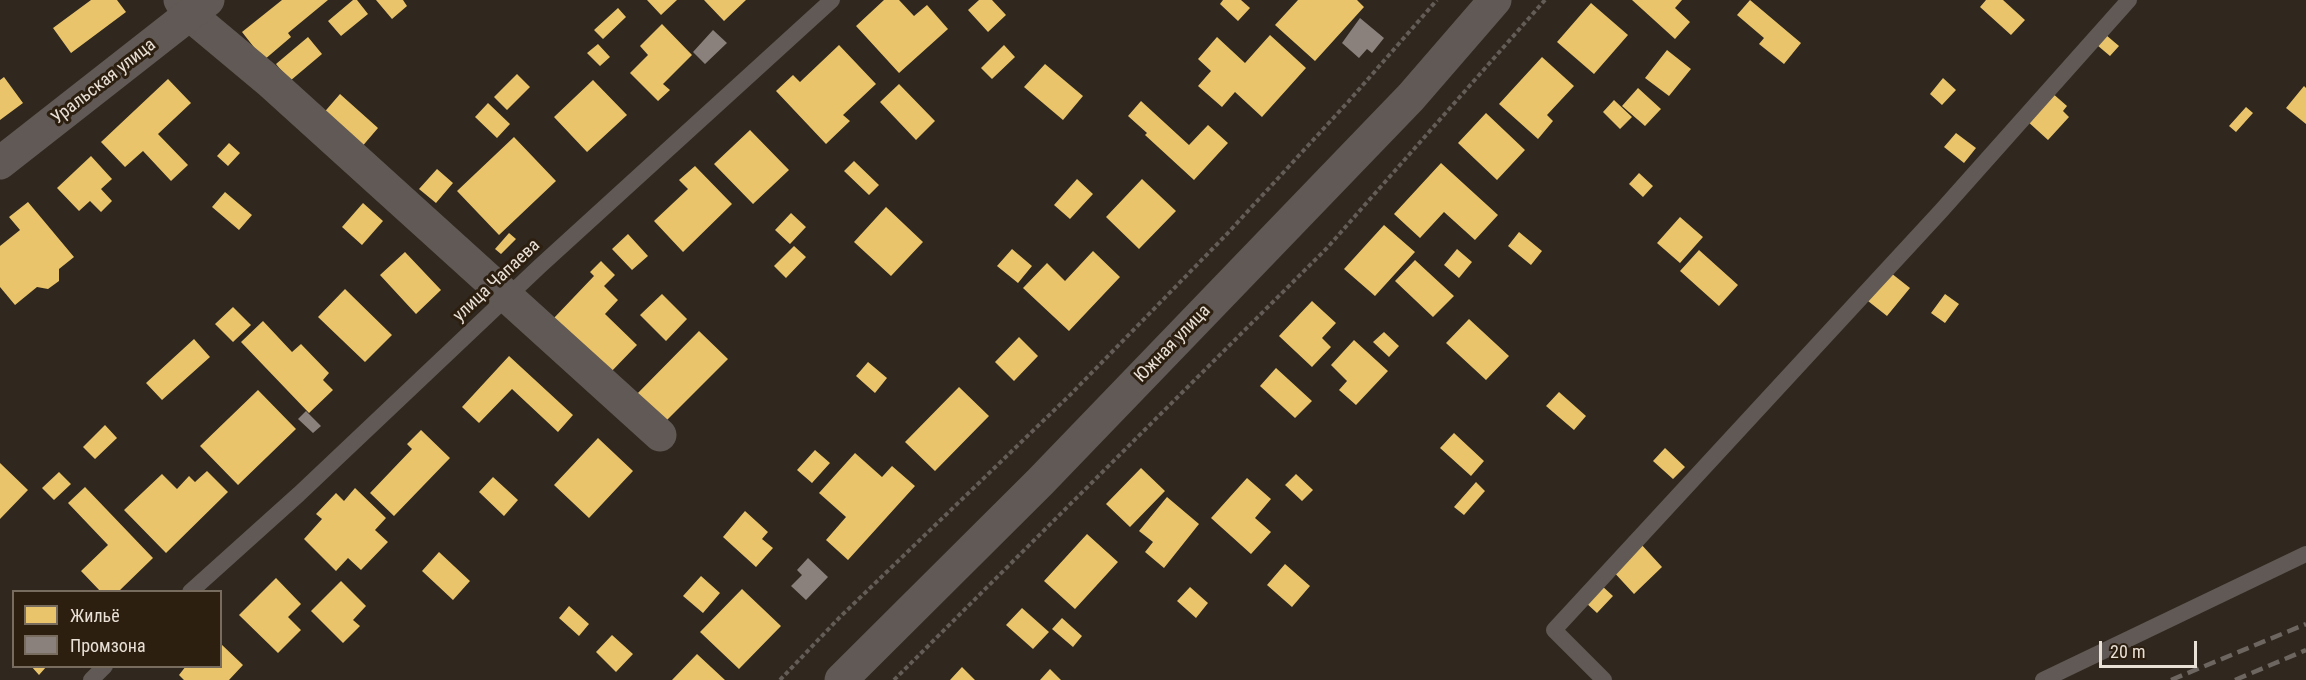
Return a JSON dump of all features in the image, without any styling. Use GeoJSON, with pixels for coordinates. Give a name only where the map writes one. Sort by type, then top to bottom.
{"type":"FeatureCollection","features":[{"type":"Feature","properties":{"kind":"street","name":"Южная улица"},"geometry":{"type":"LineString","coordinates":[[841,680],[1040,482],[1411,97],[1495,0]]}},
{"type":"Feature","properties":{"kind":"street"},"geometry":{"type":"LineString","coordinates":[[193,5],[269,81],[660,435]]}},
{"type":"Feature","properties":{"kind":"street","name":"Уральская улица"},"geometry":{"type":"LineString","coordinates":[[0,163],[193,5]]}},
{"type":"Feature","properties":{"kind":"lane","name":"улица Чапаева"},"geometry":{"type":"LineString","coordinates":[[191,590],[299,494],[508,297],[832,0]]}},
{"type":"Feature","properties":{"kind":"lane"},"geometry":{"type":"LineString","coordinates":[[1604,680],[1554,630],[1941,211],[2129,0]]}},
{"type":"Feature","properties":{"kind":"lane"},"geometry":{"type":"LineString","coordinates":[[2043,680],[2306,554]]}},
{"type":"Feature","properties":{"kind":"lane"},"geometry":{"type":"LineString","coordinates":[[91,680],[103,668]]}},
{"type":"Feature","properties":{"kind":"path"},"geometry":{"type":"LineString","coordinates":[[780,680],[840,618],[1071,394],[1226,236],[1437,0]]}},
{"type":"Feature","properties":{"kind":"path"},"geometry":{"type":"LineString","coordinates":[[894,680],[1327,248],[1545,0]]}},
{"type":"Feature","properties":{"kind":"building: Жильё"},"geometry":{"type":"Polygon","coordinates":[[[91,0],[117,0],[126,12],[71,53],[53,28],[91,0]]]}},
{"type":"Feature","properties":{"kind":"building: Жильё"},"geometry":{"type":"Polygon","coordinates":[[[282,0],[328,0],[288,33],[291,37],[264,60],[242,32],[282,0]]]}},
{"type":"Feature","properties":{"kind":"building: Жильё"},"geometry":{"type":"Polygon","coordinates":[[[353,0],[357,0],[368,14],[341,36],[328,21],[353,0]]]}},
{"type":"Feature","properties":{"kind":"building: Жильё"},"geometry":{"type":"Polygon","coordinates":[[[376,0],[403,0],[407,6],[392,19],[376,0]]]}},
{"type":"Feature","properties":{"kind":"building: Жильё"},"geometry":{"type":"Polygon","coordinates":[[[647,0],[677,0],[661,15],[647,0]]]}},
{"type":"Feature","properties":{"kind":"building: Жильё"},"geometry":{"type":"Polygon","coordinates":[[[704,0],[746,0],[724,21],[704,0]]]}},
{"type":"Feature","properties":{"kind":"building: Жильё"},"geometry":{"type":"Polygon","coordinates":[[[884,0],[899,0],[914,16],[927,5],[948,29],[899,73],[856,26],[884,0]]]}},
{"type":"Feature","properties":{"kind":"building: Жильё"},"geometry":{"type":"Polygon","coordinates":[[[979,0],[992,0],[1006,15],[988,32],[968,10],[979,0]]]}},
{"type":"Feature","properties":{"kind":"building: Жильё"},"geometry":{"type":"Polygon","coordinates":[[[1223,0],[1241,0],[1250,8],[1238,21],[1220,4],[1223,0]]]}},
{"type":"Feature","properties":{"kind":"building: Жильё"},"geometry":{"type":"Polygon","coordinates":[[[1298,0],[1357,0],[1364,7],[1315,61],[1275,25],[1298,0]]]}},
{"type":"Feature","properties":{"kind":"building: Жильё"},"geometry":{"type":"Polygon","coordinates":[[[1632,0],[1682,0],[1675,8],[1690,22],[1675,39],[1632,0]]]}},
{"type":"Feature","properties":{"kind":"building: Жильё"},"geometry":{"type":"Polygon","coordinates":[[[1750,0],[1801,43],[1784,64],[1759,44],[1764,38],[1737,15],[1750,0]]]}},
{"type":"Feature","properties":{"kind":"building: Жильё"},"geometry":{"type":"Polygon","coordinates":[[[1986,0],[2003,0],[2025,20],[2011,35],[1980,7],[1986,0]]]}},
{"type":"Feature","properties":{"kind":"building: Жильё"},"geometry":{"type":"Polygon","coordinates":[[[1591,3],[1628,35],[1594,74],[1557,42],[1591,3]]]}},
{"type":"Feature","properties":{"kind":"building: Жильё"},"geometry":{"type":"Polygon","coordinates":[[[618,8],[626,17],[603,39],[594,30],[618,8]]]}},
{"type":"Feature","properties":{"kind":"building: Жильё"},"geometry":{"type":"Polygon","coordinates":[[[662,24],[692,55],[663,84],[670,90],[658,101],[630,73],[648,55],[640,46],[662,24]]]}},
{"type":"Feature","properties":{"kind":"building: Жильё"},"geometry":{"type":"Polygon","coordinates":[[[1270,35],[1306,68],[1262,117],[1235,92],[1222,107],[1198,86],[1211,71],[1198,59],[1217,37],[1245,63],[1270,35]]]}},
{"type":"Feature","properties":{"kind":"building: Жильё"},"geometry":{"type":"Polygon","coordinates":[[[2106,35],[2119,46],[2110,56],[2097,45],[2106,35]]]}},
{"type":"Feature","properties":{"kind":"building: Жильё"},"geometry":{"type":"Polygon","coordinates":[[[308,37],[322,54],[290,81],[276,64],[308,37]]]}},
{"type":"Feature","properties":{"kind":"building: Жильё"},"geometry":{"type":"Polygon","coordinates":[[[598,44],[610,57],[600,66],[587,53],[598,44]]]}},
{"type":"Feature","properties":{"kind":"building: Жильё"},"geometry":{"type":"Polygon","coordinates":[[[839,45],[876,84],[843,115],[850,121],[826,144],[776,91],[793,75],[800,82],[839,45]]]}},
{"type":"Feature","properties":{"kind":"building: Жильё"},"geometry":{"type":"Polygon","coordinates":[[[1004,45],[1015,57],[992,79],[981,68],[1004,45]]]}},
{"type":"Feature","properties":{"kind":"building: Жильё"},"geometry":{"type":"Polygon","coordinates":[[[1667,50],[1691,69],[1669,96],[1645,78],[1667,50]]]}},
{"type":"Feature","properties":{"kind":"building: Жильё"},"geometry":{"type":"Polygon","coordinates":[[[1542,57],[1574,86],[1547,115],[1553,121],[1538,139],[1499,104],[1542,57]]]}},
{"type":"Feature","properties":{"kind":"building: Жильё"},"geometry":{"type":"Polygon","coordinates":[[[1045,64],[1083,96],[1063,120],[1024,87],[1045,64]]]}},
{"type":"Feature","properties":{"kind":"building: Жильё"},"geometry":{"type":"Polygon","coordinates":[[[517,74],[530,87],[507,110],[494,97],[517,74]]]}},
{"type":"Feature","properties":{"kind":"building: Жильё"},"geometry":{"type":"Polygon","coordinates":[[[4,77],[23,103],[0,120],[0,80],[4,77]]]}},
{"type":"Feature","properties":{"kind":"building: Жильё"},"geometry":{"type":"Polygon","coordinates":[[[1943,78],[1956,90],[1942,105],[1930,94],[1943,78]]]}},
{"type":"Feature","properties":{"kind":"building: Жильё"},"geometry":{"type":"Polygon","coordinates":[[[168,79],[191,103],[158,134],[188,165],[171,181],[143,151],[125,167],[101,142],[168,79]]]}},
{"type":"Feature","properties":{"kind":"building: Жильё"},"geometry":{"type":"Polygon","coordinates":[[[593,80],[627,115],[587,152],[554,117],[593,80]]]}},
{"type":"Feature","properties":{"kind":"building: Жильё"},"geometry":{"type":"Polygon","coordinates":[[[899,84],[935,121],[916,140],[880,102],[899,84]]]}},
{"type":"Feature","properties":{"kind":"building: Жильё"},"geometry":{"type":"Polygon","coordinates":[[[2304,86],[2306,88],[2306,124],[2286,108],[2304,86]]]}},
{"type":"Feature","properties":{"kind":"building: Жильё"},"geometry":{"type":"Polygon","coordinates":[[[1638,88],[1661,109],[1645,126],[1622,106],[1638,88]]]}},
{"type":"Feature","properties":{"kind":"building: Жильё"},"geometry":{"type":"Polygon","coordinates":[[[2051,92],[2067,106],[2063,111],[2069,117],[2048,140],[2026,120],[2051,92]]]}},
{"type":"Feature","properties":{"kind":"building: Жильё"},"geometry":{"type":"Polygon","coordinates":[[[340,94],[378,128],[360,149],[321,116],[340,94]]]}},
{"type":"Feature","properties":{"kind":"building: Жильё"},"geometry":{"type":"Polygon","coordinates":[[[1614,100],[1632,117],[1620,129],[1603,112],[1614,100]]]}},
{"type":"Feature","properties":{"kind":"building: Жильё"},"geometry":{"type":"Polygon","coordinates":[[[1141,101],[1189,145],[1208,125],[1228,143],[1194,180],[1145,135],[1147,133],[1128,116],[1141,101]]]}},
{"type":"Feature","properties":{"kind":"building: Жильё"},"geometry":{"type":"Polygon","coordinates":[[[488,103],[510,124],[497,138],[475,117],[488,103]]]}},
{"type":"Feature","properties":{"kind":"building: Жильё"},"geometry":{"type":"Polygon","coordinates":[[[2246,107],[2253,113],[2236,132],[2229,126],[2246,107]]]}},
{"type":"Feature","properties":{"kind":"building: Жильё"},"geometry":{"type":"Polygon","coordinates":[[[1486,113],[1525,150],[1497,180],[1458,143],[1486,113]]]}},
{"type":"Feature","properties":{"kind":"building: Жильё"},"geometry":{"type":"Polygon","coordinates":[[[750,130],[789,170],[753,204],[714,164],[750,130]]]}},
{"type":"Feature","properties":{"kind":"building: Жильё"},"geometry":{"type":"Polygon","coordinates":[[[1956,133],[1976,148],[1964,163],[1944,147],[1956,133]]]}},
{"type":"Feature","properties":{"kind":"building: Жильё"},"geometry":{"type":"Polygon","coordinates":[[[514,137],[556,181],[499,235],[457,191],[514,137]]]}},
{"type":"Feature","properties":{"kind":"building: Жильё"},"geometry":{"type":"Polygon","coordinates":[[[229,143],[240,153],[228,166],[217,156],[229,143]]]}},
{"type":"Feature","properties":{"kind":"building: Жильё"},"geometry":{"type":"Polygon","coordinates":[[[91,156],[112,179],[101,189],[112,201],[101,212],[90,201],[79,211],[57,188],[91,156]]]}},
{"type":"Feature","properties":{"kind":"building: Жильё"},"geometry":{"type":"Polygon","coordinates":[[[854,161],[879,185],[869,195],[844,171],[854,161]]]}},
{"type":"Feature","properties":{"kind":"building: Жильё"},"geometry":{"type":"Polygon","coordinates":[[[1441,163],[1498,215],[1475,240],[1444,212],[1420,238],[1394,214],[1441,163]]]}},
{"type":"Feature","properties":{"kind":"building: Жильё"},"geometry":{"type":"Polygon","coordinates":[[[695,166],[732,204],[683,252],[654,221],[688,189],[679,180],[695,166]]]}},
{"type":"Feature","properties":{"kind":"building: Жильё"},"geometry":{"type":"Polygon","coordinates":[[[437,169],[453,183],[436,203],[419,189],[437,169]]]}},
{"type":"Feature","properties":{"kind":"building: Жильё"},"geometry":{"type":"Polygon","coordinates":[[[1639,173],[1653,186],[1643,197],[1629,184],[1639,173]]]}},
{"type":"Feature","properties":{"kind":"building: Жильё"},"geometry":{"type":"Polygon","coordinates":[[[1077,179],[1093,194],[1070,219],[1054,205],[1077,179]]]}},
{"type":"Feature","properties":{"kind":"building: Жильё"},"geometry":{"type":"Polygon","coordinates":[[[1142,179],[1176,211],[1139,249],[1106,217],[1142,179]]]}},
{"type":"Feature","properties":{"kind":"building: Жильё"},"geometry":{"type":"Polygon","coordinates":[[[225,192],[252,215],[239,230],[212,207],[225,192]]]}},
{"type":"Feature","properties":{"kind":"building: Жильё"},"geometry":{"type":"Polygon","coordinates":[[[28,202],[74,257],[59,269],[59,281],[48,289],[37,287],[15,305],[0,287],[0,246],[20,230],[9,217],[28,202]]]}},
{"type":"Feature","properties":{"kind":"building: Жильё"},"geometry":{"type":"Polygon","coordinates":[[[363,203],[383,221],[362,245],[342,227],[363,203]]]}},
{"type":"Feature","properties":{"kind":"building: Жильё"},"geometry":{"type":"Polygon","coordinates":[[[886,207],[923,242],[891,276],[854,242],[886,207]]]}},
{"type":"Feature","properties":{"kind":"building: Жильё"},"geometry":{"type":"Polygon","coordinates":[[[791,213],[806,227],[790,244],[775,230],[791,213]]]}},
{"type":"Feature","properties":{"kind":"building: Жильё"},"geometry":{"type":"Polygon","coordinates":[[[1680,217],[1703,237],[1680,263],[1657,243],[1680,217]]]}},
{"type":"Feature","properties":{"kind":"building: Жильё"},"geometry":{"type":"Polygon","coordinates":[[[1384,225],[1415,252],[1375,296],[1344,269],[1384,225]]]}},
{"type":"Feature","properties":{"kind":"building: Жильё"},"geometry":{"type":"Polygon","coordinates":[[[1519,232],[1542,251],[1531,265],[1508,246],[1519,232]]]}},
{"type":"Feature","properties":{"kind":"building: Жильё"},"geometry":{"type":"Polygon","coordinates":[[[509,233],[516,239],[501,254],[495,249],[509,233]]]}},
{"type":"Feature","properties":{"kind":"building: Жильё"},"geometry":{"type":"Polygon","coordinates":[[[628,234],[648,256],[632,270],[612,249],[628,234]]]}},
{"type":"Feature","properties":{"kind":"building: Жильё"},"geometry":{"type":"Polygon","coordinates":[[[794,246],[806,257],[786,278],[774,266],[794,246]]]}},
{"type":"Feature","properties":{"kind":"building: Жильё"},"geometry":{"type":"Polygon","coordinates":[[[1012,249],[1032,266],[1018,283],[997,266],[1012,249]]]}},
{"type":"Feature","properties":{"kind":"building: Жильё"},"geometry":{"type":"Polygon","coordinates":[[[1457,249],[1472,262],[1459,278],[1444,265],[1457,249]]]}},
{"type":"Feature","properties":{"kind":"building: Жильё"},"geometry":{"type":"Polygon","coordinates":[[[1699,250],[1738,285],[1719,306],[1680,271],[1699,250]]]}},
{"type":"Feature","properties":{"kind":"building: Жильё"},"geometry":{"type":"Polygon","coordinates":[[[1093,251],[1120,277],[1069,331],[1023,288],[1047,263],[1065,281],[1093,251]]]}},
{"type":"Feature","properties":{"kind":"building: Жильё"},"geometry":{"type":"Polygon","coordinates":[[[405,252],[441,290],[416,314],[380,275],[405,252]]]}},
{"type":"Feature","properties":{"kind":"building: Жильё"},"geometry":{"type":"Polygon","coordinates":[[[1415,260],[1454,296],[1433,317],[1395,281],[1415,260]]]}},
{"type":"Feature","properties":{"kind":"building: Жильё"},"geometry":{"type":"Polygon","coordinates":[[[601,261],[615,275],[604,286],[618,300],[605,314],[637,345],[609,374],[553,319],[594,276],[590,272],[601,261]]]}},
{"type":"Feature","properties":{"kind":"building: Жильё"},"geometry":{"type":"Polygon","coordinates":[[[1891,273],[1910,288],[1887,316],[1868,301],[1891,273]]]}},
{"type":"Feature","properties":{"kind":"building: Жильё"},"geometry":{"type":"Polygon","coordinates":[[[345,289],[392,335],[365,362],[318,317],[345,289]]]}},
{"type":"Feature","properties":{"kind":"building: Жильё"},"geometry":{"type":"Polygon","coordinates":[[[662,294],[687,319],[666,341],[640,315],[662,294]]]}},
{"type":"Feature","properties":{"kind":"building: Жильё"},"geometry":{"type":"Polygon","coordinates":[[[1945,294],[1959,304],[1945,323],[1931,313],[1945,294]]]}},
{"type":"Feature","properties":{"kind":"building: Жильё"},"geometry":{"type":"Polygon","coordinates":[[[1312,301],[1336,323],[1322,338],[1331,347],[1312,367],[1279,336],[1312,301]]]}},
{"type":"Feature","properties":{"kind":"building: Жильё"},"geometry":{"type":"Polygon","coordinates":[[[233,307],[251,325],[233,342],[215,324],[233,307]]]}},
{"type":"Feature","properties":{"kind":"building: Жильё"},"geometry":{"type":"Polygon","coordinates":[[[1469,319],[1509,356],[1486,380],[1446,343],[1469,319]]]}},
{"type":"Feature","properties":{"kind":"building: Жильё"},"geometry":{"type":"Polygon","coordinates":[[[263,321],[292,352],[301,344],[329,373],[323,380],[333,390],[309,413],[241,342],[263,321]]]}},
{"type":"Feature","properties":{"kind":"building: Жильё"},"geometry":{"type":"Polygon","coordinates":[[[699,331],[728,359],[662,425],[634,397],[699,331]]]}},
{"type":"Feature","properties":{"kind":"building: Жильё"},"geometry":{"type":"Polygon","coordinates":[[[1384,332],[1399,346],[1389,357],[1373,342],[1384,332]]]}},
{"type":"Feature","properties":{"kind":"building: Жильё"},"geometry":{"type":"Polygon","coordinates":[[[1019,337],[1038,356],[1014,381],[995,362],[1019,337]]]}},
{"type":"Feature","properties":{"kind":"building: Жильё"},"geometry":{"type":"Polygon","coordinates":[[[194,339],[210,357],[162,400],[146,383],[194,339]]]}},
{"type":"Feature","properties":{"kind":"building: Жильё"},"geometry":{"type":"Polygon","coordinates":[[[1354,340],[1388,371],[1356,405],[1339,390],[1347,381],[1331,365],[1354,340]]]}},
{"type":"Feature","properties":{"kind":"building: Жильё"},"geometry":{"type":"Polygon","coordinates":[[[509,356],[573,415],[558,432],[512,389],[479,423],[462,407],[509,356]]]}},
{"type":"Feature","properties":{"kind":"building: Жильё"},"geometry":{"type":"Polygon","coordinates":[[[868,362],[887,378],[875,393],[856,376],[868,362]]]}},
{"type":"Feature","properties":{"kind":"building: Жильё"},"geometry":{"type":"Polygon","coordinates":[[[1276,368],[1312,401],[1295,418],[1260,386],[1276,368]]]}},
{"type":"Feature","properties":{"kind":"building: Жильё"},"geometry":{"type":"Polygon","coordinates":[[[959,387],[989,416],[935,471],[905,442],[959,387]]]}},
{"type":"Feature","properties":{"kind":"building: Жильё"},"geometry":{"type":"Polygon","coordinates":[[[258,390],[296,429],[238,485],[200,446],[258,390]]]}},
{"type":"Feature","properties":{"kind":"building: Жильё"},"geometry":{"type":"Polygon","coordinates":[[[1559,392],[1586,416],[1574,430],[1546,406],[1559,392]]]}},
{"type":"Feature","properties":{"kind":"building: Жильё"},"geometry":{"type":"Polygon","coordinates":[[[105,425],[117,438],[95,459],[83,447],[105,425]]]}},
{"type":"Feature","properties":{"kind":"building: Жильё"},"geometry":{"type":"Polygon","coordinates":[[[421,430],[450,458],[394,516],[370,493],[412,449],[407,444],[421,430]]]}},
{"type":"Feature","properties":{"kind":"building: Жильё"},"geometry":{"type":"Polygon","coordinates":[[[1454,433],[1484,461],[1471,476],[1440,448],[1454,433]]]}},
{"type":"Feature","properties":{"kind":"building: Жильё"},"geometry":{"type":"Polygon","coordinates":[[[598,438],[633,471],[589,518],[554,485],[598,438]]]}},
{"type":"Feature","properties":{"kind":"building: Жильё"},"geometry":{"type":"Polygon","coordinates":[[[1665,448],[1685,467],[1673,479],[1653,461],[1665,448]]]}},
{"type":"Feature","properties":{"kind":"building: Жильё"},"geometry":{"type":"Polygon","coordinates":[[[815,450],[830,463],[812,483],[797,470],[815,450]]]}},
{"type":"Feature","properties":{"kind":"building: Жильё"},"geometry":{"type":"Polygon","coordinates":[[[855,453],[882,477],[892,466],[915,486],[848,560],[826,540],[846,517],[819,493],[855,453]]]}},
{"type":"Feature","properties":{"kind":"building: Жильё"},"geometry":{"type":"Polygon","coordinates":[[[0,463],[28,490],[0,519],[0,463]]]}},
{"type":"Feature","properties":{"kind":"building: Жильё"},"geometry":{"type":"Polygon","coordinates":[[[1141,468],[1165,491],[1130,527],[1106,504],[1141,468]]]}},
{"type":"Feature","properties":{"kind":"building: Жильё"},"geometry":{"type":"Polygon","coordinates":[[[207,471],[228,492],[166,553],[124,510],[162,474],[177,489],[189,476],[195,482],[207,471]]]}},
{"type":"Feature","properties":{"kind":"building: Жильё"},"geometry":{"type":"Polygon","coordinates":[[[59,472],[71,484],[54,500],[42,488],[59,472]]]}},
{"type":"Feature","properties":{"kind":"building: Жильё"},"geometry":{"type":"Polygon","coordinates":[[[1296,474],[1313,490],[1302,501],[1285,485],[1296,474]]]}},
{"type":"Feature","properties":{"kind":"building: Жильё"},"geometry":{"type":"Polygon","coordinates":[[[493,477],[518,500],[504,516],[479,492],[493,477]]]}},
{"type":"Feature","properties":{"kind":"building: Жильё"},"geometry":{"type":"Polygon","coordinates":[[[1247,478],[1271,499],[1255,518],[1271,532],[1251,554],[1211,518],[1247,478]]]}},
{"type":"Feature","properties":{"kind":"building: Жильё"},"geometry":{"type":"Polygon","coordinates":[[[1476,482],[1485,491],[1464,515],[1454,507],[1476,482]]]}},
{"type":"Feature","properties":{"kind":"building: Жильё"},"geometry":{"type":"Polygon","coordinates":[[[85,487],[153,558],[120,590],[99,590],[81,571],[108,545],[68,503],[85,487]]]}},
{"type":"Feature","properties":{"kind":"building: Жильё"},"geometry":{"type":"Polygon","coordinates":[[[355,488],[386,518],[375,530],[388,542],[361,570],[348,558],[336,571],[304,539],[322,519],[316,514],[336,493],[344,501],[355,488]]]}},
{"type":"Feature","properties":{"kind":"building: Жильё"},"geometry":{"type":"Polygon","coordinates":[[[1167,497],[1199,524],[1164,568],[1145,552],[1153,542],[1139,531],[1167,497]]]}},
{"type":"Feature","properties":{"kind":"building: Жильё"},"geometry":{"type":"Polygon","coordinates":[[[745,511],[768,532],[762,539],[773,548],[756,567],[723,537],[745,511]]]}},
{"type":"Feature","properties":{"kind":"building: Жильё"},"geometry":{"type":"Polygon","coordinates":[[[1087,534],[1118,562],[1075,609],[1044,581],[1087,534]]]}},
{"type":"Feature","properties":{"kind":"building: Жильё"},"geometry":{"type":"Polygon","coordinates":[[[1640,543],[1662,567],[1634,594],[1611,569],[1640,543]]]}},
{"type":"Feature","properties":{"kind":"building: Жильё"},"geometry":{"type":"Polygon","coordinates":[[[439,552],[470,581],[453,600],[422,571],[439,552]]]}},
{"type":"Feature","properties":{"kind":"building: Жильё"},"geometry":{"type":"Polygon","coordinates":[[[1285,564],[1310,586],[1292,607],[1267,585],[1285,564]]]}},
{"type":"Feature","properties":{"kind":"building: Жильё"},"geometry":{"type":"Polygon","coordinates":[[[701,576],[720,593],[703,613],[683,596],[701,576]]]}},
{"type":"Feature","properties":{"kind":"building: Жильё"},"geometry":{"type":"Polygon","coordinates":[[[276,578],[301,604],[288,617],[301,630],[278,653],[239,615],[276,578]]]}},
{"type":"Feature","properties":{"kind":"building: Жильё"},"geometry":{"type":"Polygon","coordinates":[[[341,581],[366,606],[353,620],[360,626],[343,643],[311,611],[341,581]]]}},
{"type":"Feature","properties":{"kind":"building: Жильё"},"geometry":{"type":"Polygon","coordinates":[[[1601,585],[1613,596],[1597,613],[1585,602],[1601,585]]]}},
{"type":"Feature","properties":{"kind":"building: Жильё"},"geometry":{"type":"Polygon","coordinates":[[[1190,587],[1208,603],[1196,618],[1177,601],[1190,587]]]}},
{"type":"Feature","properties":{"kind":"building: Жильё"},"geometry":{"type":"Polygon","coordinates":[[[742,589],[781,626],[739,669],[700,632],[742,589]]]}},
{"type":"Feature","properties":{"kind":"building: Жильё"},"geometry":{"type":"Polygon","coordinates":[[[569,606],[589,624],[579,636],[559,618],[569,606]]]}},
{"type":"Feature","properties":{"kind":"building: Жильё"},"geometry":{"type":"Polygon","coordinates":[[[1022,608],[1049,632],[1033,649],[1006,625],[1022,608]]]}},
{"type":"Feature","properties":{"kind":"building: Жильё"},"geometry":{"type":"Polygon","coordinates":[[[1062,618],[1082,636],[1073,647],[1052,629],[1062,618]]]}},
{"type":"Feature","properties":{"kind":"building: Жильё"},"geometry":{"type":"Polygon","coordinates":[[[612,635],[633,654],[616,672],[596,652],[612,635]]]}},
{"type":"Feature","properties":{"kind":"building: Жильё"},"geometry":{"type":"Polygon","coordinates":[[[222,645],[243,665],[229,680],[184,680],[179,675],[184,668],[222,668],[222,645]]]}},
{"type":"Feature","properties":{"kind":"building: Жильё"},"geometry":{"type":"Polygon","coordinates":[[[697,654],[725,680],[672,680],[697,654]]]}},
{"type":"Feature","properties":{"kind":"building: Жильё"},"geometry":{"type":"Polygon","coordinates":[[[962,667],[975,680],[950,680],[962,667]]]}},
{"type":"Feature","properties":{"kind":"building: Жильё"},"geometry":{"type":"Polygon","coordinates":[[[33,668],[45,668],[39,675],[33,668]]]}},
{"type":"Feature","properties":{"kind":"building: Жильё"},"geometry":{"type":"Polygon","coordinates":[[[1050,669],[1061,680],[1040,680],[1050,669]]]}},
{"type":"Feature","properties":{"kind":"building: Промзона"},"geometry":{"type":"Polygon","coordinates":[[[1360,18],[1384,38],[1372,53],[1367,49],[1359,58],[1342,43],[1360,18]]]}},
{"type":"Feature","properties":{"kind":"building: Промзона"},"geometry":{"type":"Polygon","coordinates":[[[713,30],[727,43],[705,64],[693,52],[713,30]]]}},
{"type":"Feature","properties":{"kind":"building: Промзона"},"geometry":{"type":"Polygon","coordinates":[[[306,411],[321,426],[313,433],[298,419],[306,411]]]}},
{"type":"Feature","properties":{"kind":"building: Промзона"},"geometry":{"type":"Polygon","coordinates":[[[808,558],[828,577],[806,600],[791,586],[802,575],[797,570],[808,558]]]}},
{"type":"Feature","properties":{"kind":"railway"},"geometry":{"type":"LineString","coordinates":[[2171,680],[2306,624]]}},
{"type":"Feature","properties":{"kind":"railway"},"geometry":{"type":"LineString","coordinates":[[2235,680],[2306,650]]}}]}
